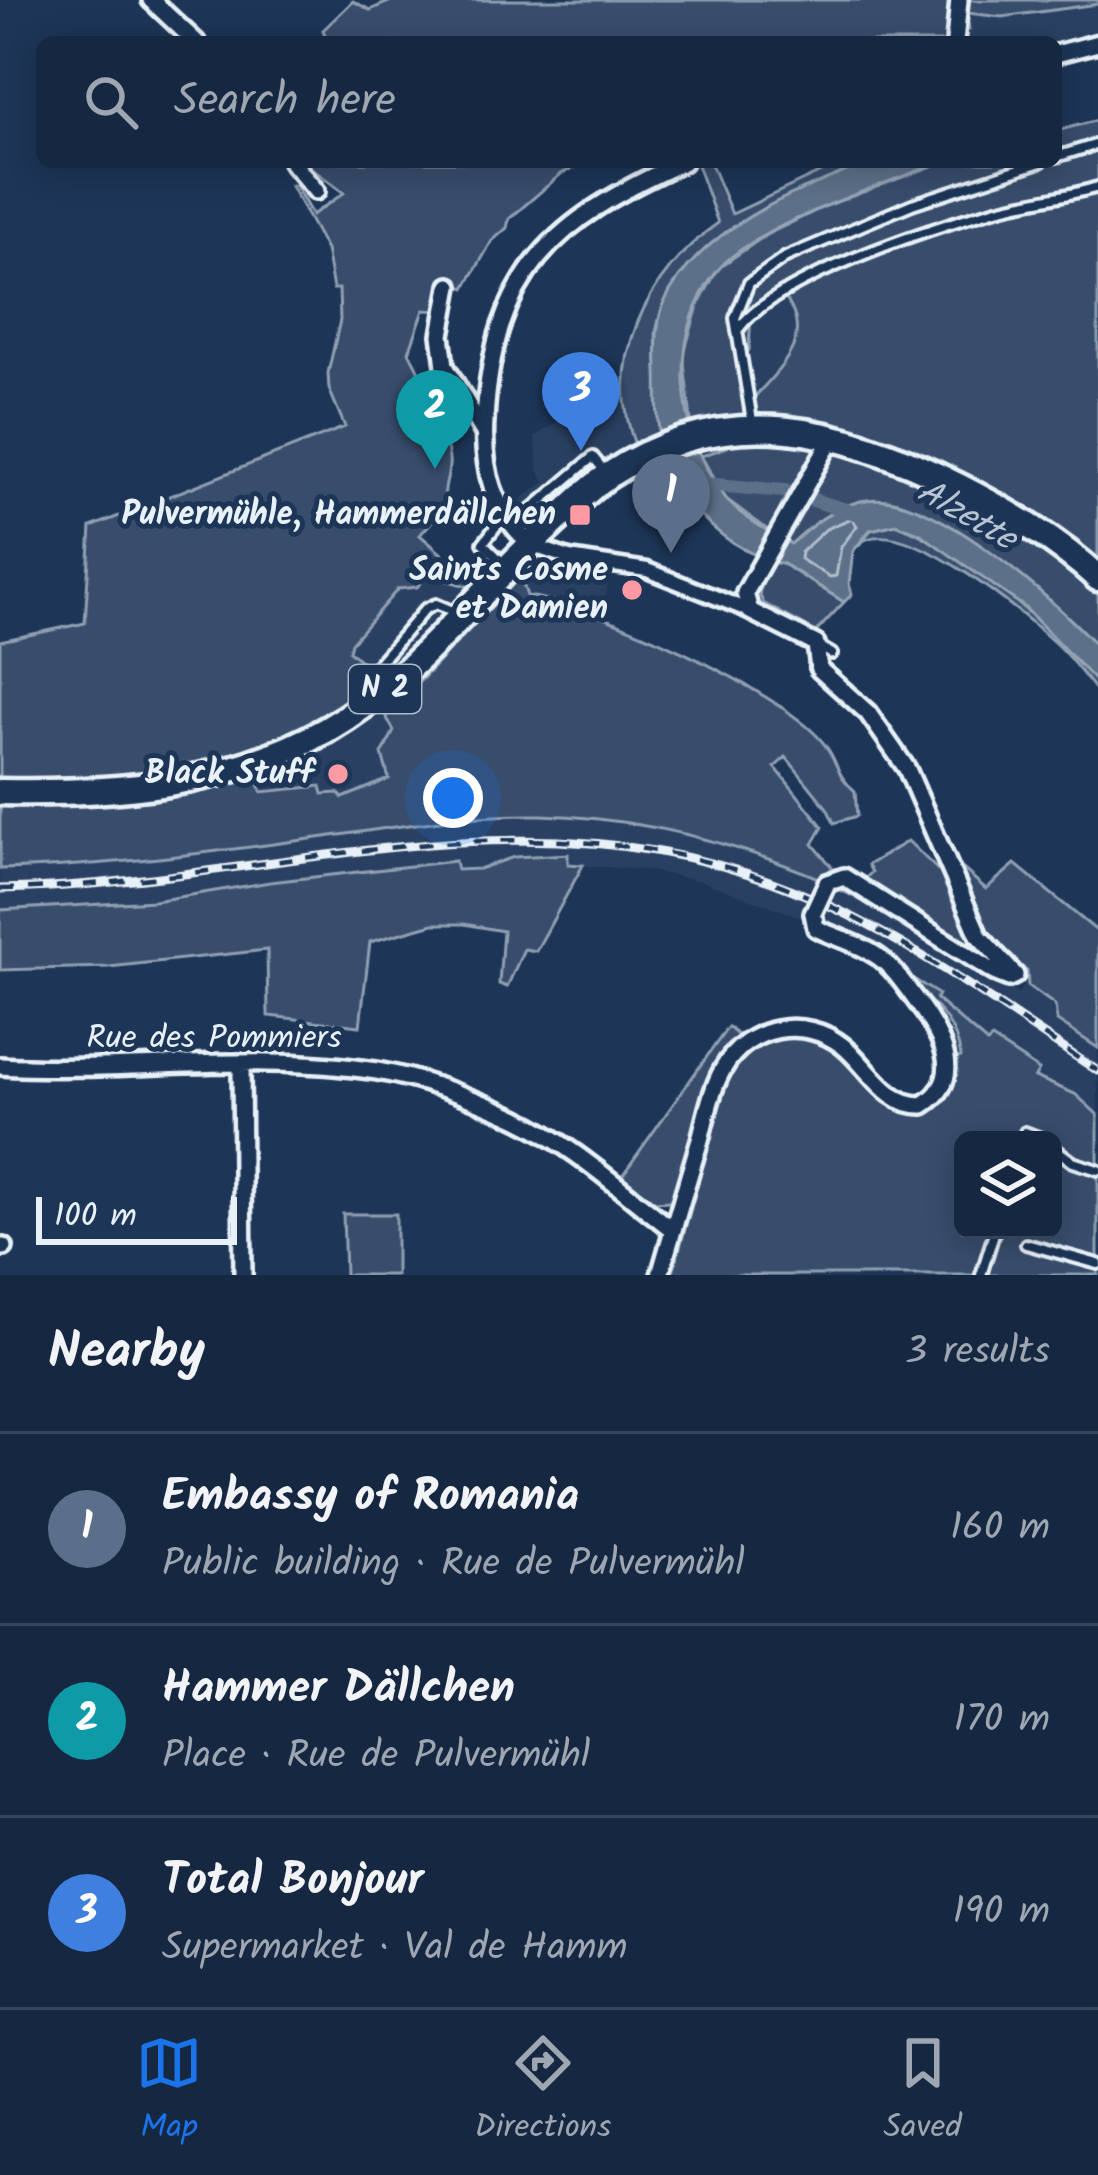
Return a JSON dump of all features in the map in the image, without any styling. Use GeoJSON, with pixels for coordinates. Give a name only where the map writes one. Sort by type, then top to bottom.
{"type":"FeatureCollection","features":[{"type":"Feature","properties":{"kind":"main road","name":"N 2"},"geometry":{"type":"LineString","coordinates":[[0,792],[145,788],[219,775],[328,729],[395,682],[462,619],[507,568],[515,529],[561,516],[608,476],[640,459],[722,433],[754,429],[834,435],[901,458],[1005,511],[1098,578]]}},
{"type":"Feature","properties":{"kind":"street"},"geometry":{"type":"LineString","coordinates":[[151,0],[190,36]]}},
{"type":"Feature","properties":{"kind":"street"},"geometry":{"type":"LineString","coordinates":[[956,36],[959,0]]}},
{"type":"Feature","properties":{"kind":"street"},"geometry":{"type":"LineString","coordinates":[[1062,52],[1098,43]]}},
{"type":"Feature","properties":{"kind":"street"},"geometry":{"type":"LineString","coordinates":[[297,168],[316,190]]}},
{"type":"Feature","properties":{"kind":"street"},"geometry":{"type":"LineString","coordinates":[[660,1275],[720,1073],[746,1042],[786,1028],[827,1036],[845,1047],[894,1098],[908,1105],[922,1105],[942,1087],[946,1060],[941,1034],[882,958],[816,928],[813,914],[827,883],[844,877],[994,972],[1009,979],[1015,975],[979,935],[907,769],[868,713],[819,669],[816,644],[750,611],[647,570],[569,558],[515,529],[493,495],[484,433],[487,371],[501,321],[524,273],[583,214],[670,168]]}},
{"type":"Feature","properties":{"kind":"street"},"geometry":{"type":"LineString","coordinates":[[450,286],[440,335],[445,366],[484,433]]}},
{"type":"Feature","properties":{"kind":"street"},"geometry":{"type":"LineString","coordinates":[[750,611],[745,604],[748,589],[834,435]]}},
{"type":"Feature","properties":{"kind":"street","name":"Rue des Pommiers"},"geometry":{"type":"LineString","coordinates":[[0,1066],[308,1065],[379,1072],[445,1089],[519,1119],[673,1230]]}},
{"type":"Feature","properties":{"kind":"street"},"geometry":{"type":"LineString","coordinates":[[241,1066],[242,1275]]}},
{"type":"Feature","properties":{"kind":"lane"},"geometry":{"type":"LineString","coordinates":[[1062,155],[1098,144]]}},
{"type":"Feature","properties":{"kind":"lane"},"geometry":{"type":"LineString","coordinates":[[754,429],[734,318],[740,299],[764,270],[912,204],[1023,168]]}},
{"type":"Feature","properties":{"kind":"lane"},"geometry":{"type":"LineString","coordinates":[[737,332],[751,313],[782,293],[918,234],[1001,208],[1098,187]]}},
{"type":"Feature","properties":{"kind":"lane"},"geometry":{"type":"LineString","coordinates":[[507,568],[483,542],[515,529],[544,496],[593,457],[608,476]]}},
{"type":"Feature","properties":{"kind":"lane"},"geometry":{"type":"LineString","coordinates":[[544,496],[561,516]]}},
{"type":"Feature","properties":{"kind":"lane"},"geometry":{"type":"LineString","coordinates":[[816,644],[832,654]]}},
{"type":"Feature","properties":{"kind":"lane"},"geometry":{"type":"LineString","coordinates":[[1062,1154],[1098,1170]]}},
{"type":"Feature","properties":{"kind":"lane"},"geometry":{"type":"LineString","coordinates":[[981,1275],[991,1239]]}},
{"type":"Feature","properties":{"kind":"lane"},"geometry":{"type":"LineString","coordinates":[[1026,1244],[1098,1264]]}},
{"type":"Feature","properties":{"kind":"lane"},"geometry":{"type":"LineString","coordinates":[[1080,1275],[1083,1260]]}},
{"type":"Feature","properties":{"kind":"shaded area"},"geometry":{"type":"Polygon","coordinates":[[[393,0],[1098,0],[1098,4],[1002,17],[967,13],[969,30],[955,36],[326,36],[323,30],[353,1],[370,10],[393,0]]]}},
{"type":"Feature","properties":{"kind":"shaded area"},"geometry":{"type":"Polygon","coordinates":[[[1098,4],[1098,33],[1062,41],[1062,36],[967,36],[966,13],[1002,17],[1098,4]]]}},
{"type":"Feature","properties":{"kind":"shaded area"},"geometry":{"type":"Polygon","coordinates":[[[1098,120],[1098,647],[998,560],[899,502],[874,500],[848,506],[791,544],[784,540],[822,476],[809,469],[772,533],[726,499],[701,456],[727,447],[722,432],[692,427],[683,356],[698,306],[718,268],[766,235],[826,206],[926,168],[1062,168],[1062,129],[1098,120]],[[782,294],[756,309],[741,300],[737,330],[751,313],[749,350],[741,357],[750,402],[791,351],[796,324],[782,294]]]}},
{"type":"Feature","properties":{"kind":"shaded area"},"geometry":{"type":"Polygon","coordinates":[[[311,168],[574,168],[509,219],[465,288],[449,282],[440,311],[424,310],[409,352],[439,417],[449,459],[446,505],[420,535],[443,555],[429,573],[443,579],[461,569],[468,574],[473,569],[470,563],[483,556],[487,560],[482,576],[470,587],[427,575],[417,587],[398,589],[349,651],[378,675],[334,711],[248,753],[262,792],[321,786],[323,794],[338,793],[343,798],[389,779],[382,754],[394,731],[384,713],[515,582],[523,584],[527,596],[596,615],[686,654],[771,700],[804,724],[825,745],[855,791],[857,816],[834,823],[786,757],[775,767],[823,827],[813,844],[832,867],[823,880],[685,834],[540,815],[432,822],[163,858],[0,869],[0,641],[85,623],[91,527],[345,427],[329,389],[328,373],[340,320],[339,289],[333,289],[326,250],[291,186],[295,185],[312,215],[344,193],[311,168]]]}},
{"type":"Feature","properties":{"kind":"shaded area"},"geometry":{"type":"Polygon","coordinates":[[[698,168],[713,168],[732,214],[829,168],[856,168],[768,207],[661,311],[656,332],[660,437],[636,448],[625,384],[628,352],[638,322],[670,268],[718,223],[698,168]]]}},
{"type":"Feature","properties":{"kind":"shaded area"},"geometry":{"type":"Polygon","coordinates":[[[782,293],[795,309],[800,329],[784,363],[749,404],[741,357],[749,350],[751,313],[782,293]]]}},
{"type":"Feature","properties":{"kind":"shaded area"},"geometry":{"type":"Polygon","coordinates":[[[625,384],[628,427],[636,448],[600,466],[532,525],[526,525],[511,506],[545,482],[539,473],[535,437],[587,399],[625,384]]]}},
{"type":"Feature","properties":{"kind":"shaded area"},"geometry":{"type":"Polygon","coordinates":[[[896,524],[951,553],[1006,593],[1078,662],[1098,684],[1098,694],[1040,630],[994,592],[938,556],[887,537],[867,539],[853,551],[871,530],[896,524]]]}},
{"type":"Feature","properties":{"kind":"shaded area"},"geometry":{"type":"Polygon","coordinates":[[[530,544],[611,565],[602,619],[557,600],[527,596],[515,582],[385,712],[394,731],[390,779],[343,798],[323,794],[320,786],[262,793],[247,753],[354,698],[378,675],[349,651],[351,642],[398,588],[427,574],[470,587],[482,596],[530,544]]]}},
{"type":"Feature","properties":{"kind":"shaded area"},"geometry":{"type":"Polygon","coordinates":[[[771,563],[781,563],[844,602],[816,632],[763,603],[759,593],[771,563]]]}},
{"type":"Feature","properties":{"kind":"shaded area"},"geometry":{"type":"Polygon","coordinates":[[[546,815],[626,823],[716,841],[786,865],[886,912],[1018,993],[1025,984],[1055,1005],[1057,1021],[1098,1048],[1098,1115],[1075,1094],[1034,1077],[1038,1069],[993,1039],[987,1043],[935,999],[938,995],[824,926],[809,912],[806,919],[701,881],[645,870],[567,864],[568,855],[514,857],[479,869],[457,870],[454,861],[154,901],[0,910],[0,869],[127,863],[421,822],[546,815]]]}},
{"type":"Feature","properties":{"kind":"shaded area"},"geometry":{"type":"Polygon","coordinates":[[[908,841],[944,876],[963,869],[986,889],[1015,864],[1098,932],[1098,1048],[1057,1021],[1055,1005],[1028,986],[1027,971],[1007,962],[1015,975],[834,887],[857,886],[872,872],[868,865],[908,841]]]}},
{"type":"Feature","properties":{"kind":"shaded area"},"geometry":{"type":"Polygon","coordinates":[[[568,854],[568,864],[583,865],[536,951],[524,949],[507,987],[499,984],[503,931],[433,924],[370,942],[360,1026],[268,1016],[267,950],[109,967],[0,970],[0,910],[154,901],[455,861],[457,870],[479,869],[514,857],[568,854]]]}},
{"type":"Feature","properties":{"kind":"shaded area"},"geometry":{"type":"Polygon","coordinates":[[[900,971],[938,994],[936,999],[987,1043],[992,1039],[1039,1070],[1035,1077],[1075,1094],[1098,1115],[1098,1275],[672,1275],[725,1088],[739,1064],[768,1042],[800,1038],[824,1045],[898,1106],[915,1114],[931,1111],[944,1094],[954,1059],[961,1057],[952,1029],[900,971]]]}},
{"type":"Feature","properties":{"kind":"shaded area"},"geometry":{"type":"Polygon","coordinates":[[[728,1027],[740,1037],[713,1069],[675,1195],[669,1201],[655,1202],[622,1176],[728,1027]]]}},
{"type":"Feature","properties":{"kind":"shaded area"},"geometry":{"type":"Polygon","coordinates":[[[343,1214],[396,1214],[396,1275],[345,1275],[343,1214]]]}},
{"type":"Feature","properties":{"kind":"water","name":"Alzette"},"geometry":{"type":"Polygon","coordinates":[[[855,168],[926,168],[790,222],[735,254],[718,270],[691,322],[685,352],[688,414],[707,471],[738,510],[791,544],[832,513],[861,501],[888,501],[920,510],[954,528],[1022,576],[1098,647],[1098,684],[1024,607],[919,533],[896,524],[870,530],[853,551],[852,594],[844,602],[782,563],[760,558],[726,538],[679,485],[659,429],[656,351],[665,301],[709,246],[785,197],[855,168]]]}},
{"type":"Feature","properties":{"kind":"waterway"},"geometry":{"type":"LineString","coordinates":[[704,484],[784,491],[855,513]]}},
{"type":"Feature","properties":{"kind":"railway"},"geometry":{"type":"LineString","coordinates":[[0,889],[102,883],[399,847],[497,840],[595,843],[693,858],[793,890],[873,928],[1098,1071]]}},
{"type":"Feature","properties":{"kind":"place","name":"Total Bonjour"},"geometry":{"type":"Point","coordinates":[581,451]}},
{"type":"Feature","properties":{"kind":"place","name":"Hammer Dällchen"},"geometry":{"type":"Point","coordinates":[435,469]}},
{"type":"Feature","properties":{"kind":"place","name":"Pulvermühle, Hammerdällchen"},"geometry":{"type":"Point","coordinates":[580,515]}},
{"type":"Feature","properties":{"kind":"place","name":"Embassy of Romania"},"geometry":{"type":"Point","coordinates":[671,553]}},
{"type":"Feature","properties":{"kind":"place","name":"Saints Cosme et Damien"},"geometry":{"type":"Point","coordinates":[632,590]}},
{"type":"Feature","properties":{"kind":"place","name":"Black Stuff"},"geometry":{"type":"Point","coordinates":[338,774]}}]}
